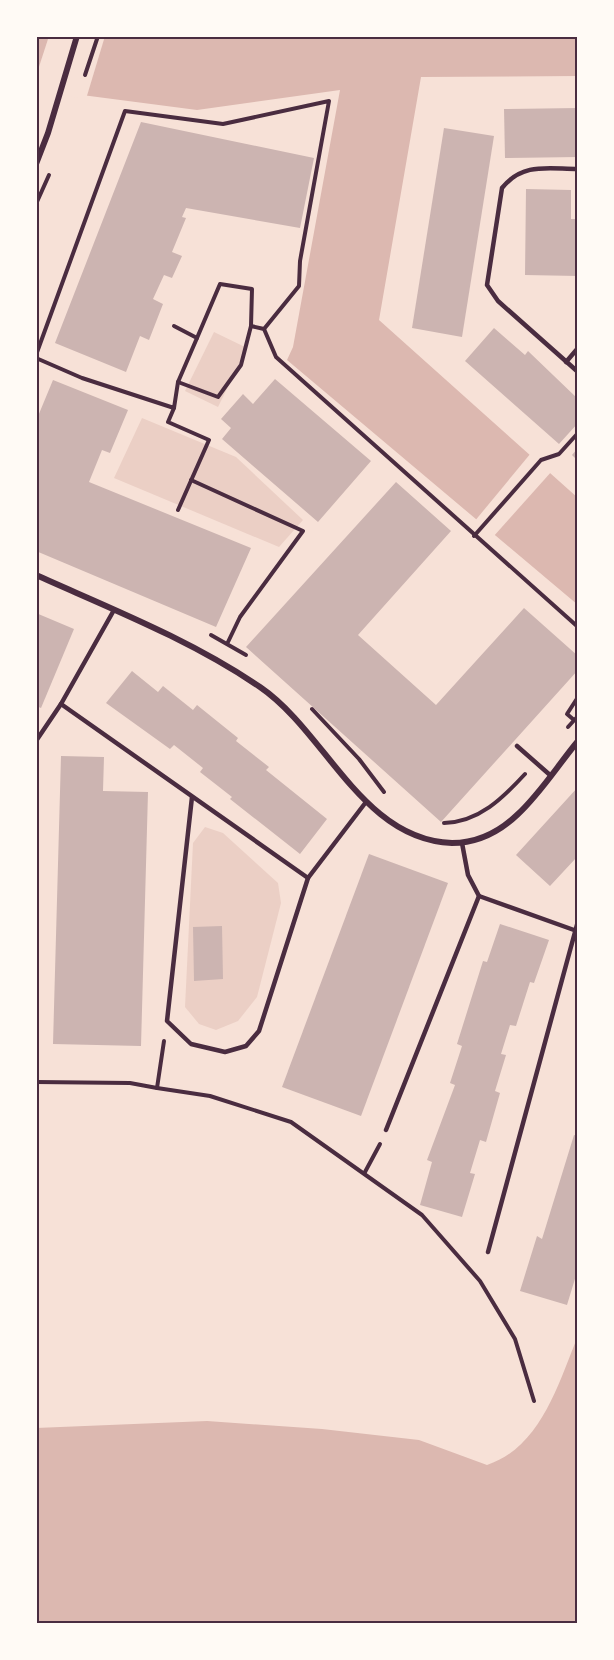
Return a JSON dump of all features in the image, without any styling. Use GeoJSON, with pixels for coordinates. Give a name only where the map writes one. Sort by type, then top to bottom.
{"type":"FeatureCollection","features":[{"type":"Feature","properties":{"kind":"street"},"geometry":{"type":"LineString","coordinates":[[36,164],[48,133],[77,36]]}},
{"type":"Feature","properties":{"kind":"street"},"geometry":{"type":"LineString","coordinates":[[36,575],[194,648],[261,688],[303,727],[366,802],[415,837],[435,842],[462,843],[485,838],[517,815],[578,741]]}},
{"type":"Feature","properties":{"kind":"lane"},"geometry":{"type":"LineString","coordinates":[[578,169],[528,169],[512,176],[502,188],[487,285],[498,302],[578,372]]}},
{"type":"Feature","properties":{"kind":"lane"},"geometry":{"type":"LineString","coordinates":[[566,362],[578,348]]}},
{"type":"Feature","properties":{"kind":"lane"},"geometry":{"type":"LineString","coordinates":[[37,739],[61,704],[114,610]]}},
{"type":"Feature","properties":{"kind":"lane"},"geometry":{"type":"LineString","coordinates":[[61,704],[308,878]]}},
{"type":"Feature","properties":{"kind":"lane"},"geometry":{"type":"LineString","coordinates":[[517,746],[550,775]]}},
{"type":"Feature","properties":{"kind":"lane"},"geometry":{"type":"LineString","coordinates":[[192,796],[166,1021],[191,1044],[225,1053],[246,1046],[259,1031],[308,878],[366,802]]}},
{"type":"Feature","properties":{"kind":"lane"},"geometry":{"type":"LineString","coordinates":[[462,843],[468,875],[479,896],[574,930]]}},
{"type":"Feature","properties":{"kind":"lane"},"geometry":{"type":"LineString","coordinates":[[387,1130],[479,896]]}},
{"type":"Feature","properties":{"kind":"lane"},"geometry":{"type":"LineString","coordinates":[[488,1252],[578,921]]}},
{"type":"Feature","properties":{"kind":"path"},"geometry":{"type":"LineString","coordinates":[[174,408],[82,378],[36,356],[125,111],[223,124],[329,101],[300,261],[299,286],[264,329]]}},
{"type":"Feature","properties":{"kind":"path"},"geometry":{"type":"LineString","coordinates":[[178,382],[218,397],[241,365],[251,326],[252,289],[220,284],[178,382],[174,408],[168,422],[208,440],[178,510]]}},
{"type":"Feature","properties":{"kind":"path"},"geometry":{"type":"LineString","coordinates":[[174,326],[197,338]]}},
{"type":"Feature","properties":{"kind":"path"},"geometry":{"type":"LineString","coordinates":[[251,326],[264,329]]}},
{"type":"Feature","properties":{"kind":"path"},"geometry":{"type":"LineString","coordinates":[[264,329],[276,357],[578,627]]}},
{"type":"Feature","properties":{"kind":"path"},"geometry":{"type":"LineString","coordinates":[[474,536],[541,460],[559,454],[578,433]]}},
{"type":"Feature","properties":{"kind":"path"},"geometry":{"type":"LineString","coordinates":[[191,480],[303,531],[240,617],[228,642]]}},
{"type":"Feature","properties":{"kind":"path"},"geometry":{"type":"LineString","coordinates":[[206,633],[228,642],[254,660]]}},
{"type":"Feature","properties":{"kind":"path"},"geometry":{"type":"LineString","coordinates":[[567,729],[576,718],[567,714],[578,697]]}},
{"type":"Feature","properties":{"kind":"path"},"geometry":{"type":"LineString","coordinates":[[305,703],[359,759],[389,798]]}},
{"type":"Feature","properties":{"kind":"path"},"geometry":{"type":"LineString","coordinates":[[442,823],[453,823],[498,803],[535,762]]}},
{"type":"Feature","properties":{"kind":"path"},"geometry":{"type":"LineString","coordinates":[[157,1088],[166,1021]]}},
{"type":"Feature","properties":{"kind":"path"},"geometry":{"type":"LineString","coordinates":[[36,1082],[130,1083],[210,1096],[291,1122],[365,1172],[422,1215],[480,1281],[515,1339],[534,1401]]}},
{"type":"Feature","properties":{"kind":"path"},"geometry":{"type":"LineString","coordinates":[[365,1172],[387,1130]]}},
{"type":"Feature","properties":{"kind":"shaded area"},"geometry":{"type":"Polygon","coordinates":[[[36,36],[578,36],[578,76],[421,77],[379,320],[578,498],[578,605],[287,360],[293,347],[340,90],[197,110],[36,89],[36,36]]]}},
{"type":"Feature","properties":{"kind":"shaded area"},"geometry":{"type":"Polygon","coordinates":[[[214,332],[247,348],[218,407],[185,391],[214,332]]]}},
{"type":"Feature","properties":{"kind":"shaded area"},"geometry":{"type":"Polygon","coordinates":[[[142,418],[236,457],[303,520],[279,547],[114,478],[142,418]]]}},
{"type":"Feature","properties":{"kind":"shaded area"},"geometry":{"type":"Polygon","coordinates":[[[205,827],[223,833],[278,883],[281,903],[257,997],[238,1021],[216,1030],[199,1024],[185,1007],[193,843],[205,827]]]}},
{"type":"Feature","properties":{"kind":"shaded area"},"geometry":{"type":"Polygon","coordinates":[[[578,1336],[578,1624],[36,1624],[36,1428],[207,1421],[322,1429],[419,1440],[487,1465],[506,1456],[534,1429],[555,1393],[578,1336]]]}},
{"type":"Feature","properties":{"kind":"pier"},"geometry":{"type":"Polygon","coordinates":[[[49,36],[105,36],[86,99],[36,92],[36,76],[49,36]]]}},
{"type":"Feature","properties":{"kind":"pier"},"geometry":{"type":"Polygon","coordinates":[[[531,453],[552,471],[493,537],[474,522],[531,453]]]}},
{"type":"Feature","properties":{"kind":"building"},"geometry":{"type":"Polygon","coordinates":[[[578,108],[578,157],[505,158],[504,109],[578,108]]]}},
{"type":"Feature","properties":{"kind":"building"},"geometry":{"type":"Polygon","coordinates":[[[141,122],[314,158],[300,228],[186,208],[182,217],[186,218],[172,252],[182,256],[172,278],[164,275],[153,299],[163,304],[149,340],[140,336],[126,372],[55,343],[141,122]]]}},
{"type":"Feature","properties":{"kind":"building"},"geometry":{"type":"Polygon","coordinates":[[[444,128],[494,136],[462,337],[412,328],[444,128]]]}},
{"type":"Feature","properties":{"kind":"building"},"geometry":{"type":"Polygon","coordinates":[[[526,189],[571,190],[571,219],[578,219],[578,276],[525,275],[526,189]]]}},
{"type":"Feature","properties":{"kind":"building"},"geometry":{"type":"Polygon","coordinates":[[[494,328],[525,355],[528,351],[578,399],[578,423],[559,444],[465,361],[494,328]]]}},
{"type":"Feature","properties":{"kind":"building"},"geometry":{"type":"Polygon","coordinates":[[[275,379],[371,461],[318,522],[222,439],[231,428],[221,419],[243,394],[253,404],[275,379]]]}},
{"type":"Feature","properties":{"kind":"building"},"geometry":{"type":"Polygon","coordinates":[[[53,380],[128,410],[110,453],[102,450],[89,482],[251,548],[216,627],[36,551],[36,421],[53,380]]]}},
{"type":"Feature","properties":{"kind":"building"},"geometry":{"type":"Polygon","coordinates":[[[578,448],[578,461],[572,455],[578,448]]]}},
{"type":"Feature","properties":{"kind":"building"},"geometry":{"type":"Polygon","coordinates":[[[396,482],[451,531],[358,635],[436,705],[524,608],[578,656],[578,670],[441,822],[246,647],[396,482]]]}},
{"type":"Feature","properties":{"kind":"building"},"geometry":{"type":"Polygon","coordinates":[[[36,613],[74,629],[41,708],[36,706],[36,613]]]}},
{"type":"Feature","properties":{"kind":"building"},"geometry":{"type":"Polygon","coordinates":[[[132,671],[158,692],[163,686],[193,710],[197,705],[238,738],[236,741],[269,767],[266,770],[327,819],[300,854],[230,799],[232,797],[200,772],[203,768],[174,745],[170,749],[106,703],[132,671]]]}},
{"type":"Feature","properties":{"kind":"building"},"geometry":{"type":"Polygon","coordinates":[[[61,756],[104,757],[103,791],[148,792],[141,1046],[53,1044],[61,756]]]}},
{"type":"Feature","properties":{"kind":"building"},"geometry":{"type":"Polygon","coordinates":[[[578,787],[578,859],[576,858],[550,886],[516,855],[578,787]]]}},
{"type":"Feature","properties":{"kind":"building"},"geometry":{"type":"Polygon","coordinates":[[[369,854],[448,883],[361,1116],[282,1087],[369,854]]]}},
{"type":"Feature","properties":{"kind":"building"},"geometry":{"type":"Polygon","coordinates":[[[500,924],[549,940],[534,983],[530,982],[516,1026],[510,1025],[501,1054],[506,1055],[495,1091],[500,1093],[486,1142],[480,1140],[470,1173],[475,1174],[462,1217],[420,1205],[432,1162],[427,1160],[455,1085],[450,1083],[462,1046],[457,1044],[483,961],[487,962],[500,924]]]}},
{"type":"Feature","properties":{"kind":"building"},"geometry":{"type":"Polygon","coordinates":[[[222,926],[223,979],[194,981],[193,927],[222,926]]]}},
{"type":"Feature","properties":{"kind":"building"},"geometry":{"type":"Polygon","coordinates":[[[574,1135],[578,1136],[578,1269],[567,1305],[520,1291],[537,1236],[542,1239],[574,1135]]]}}]}
